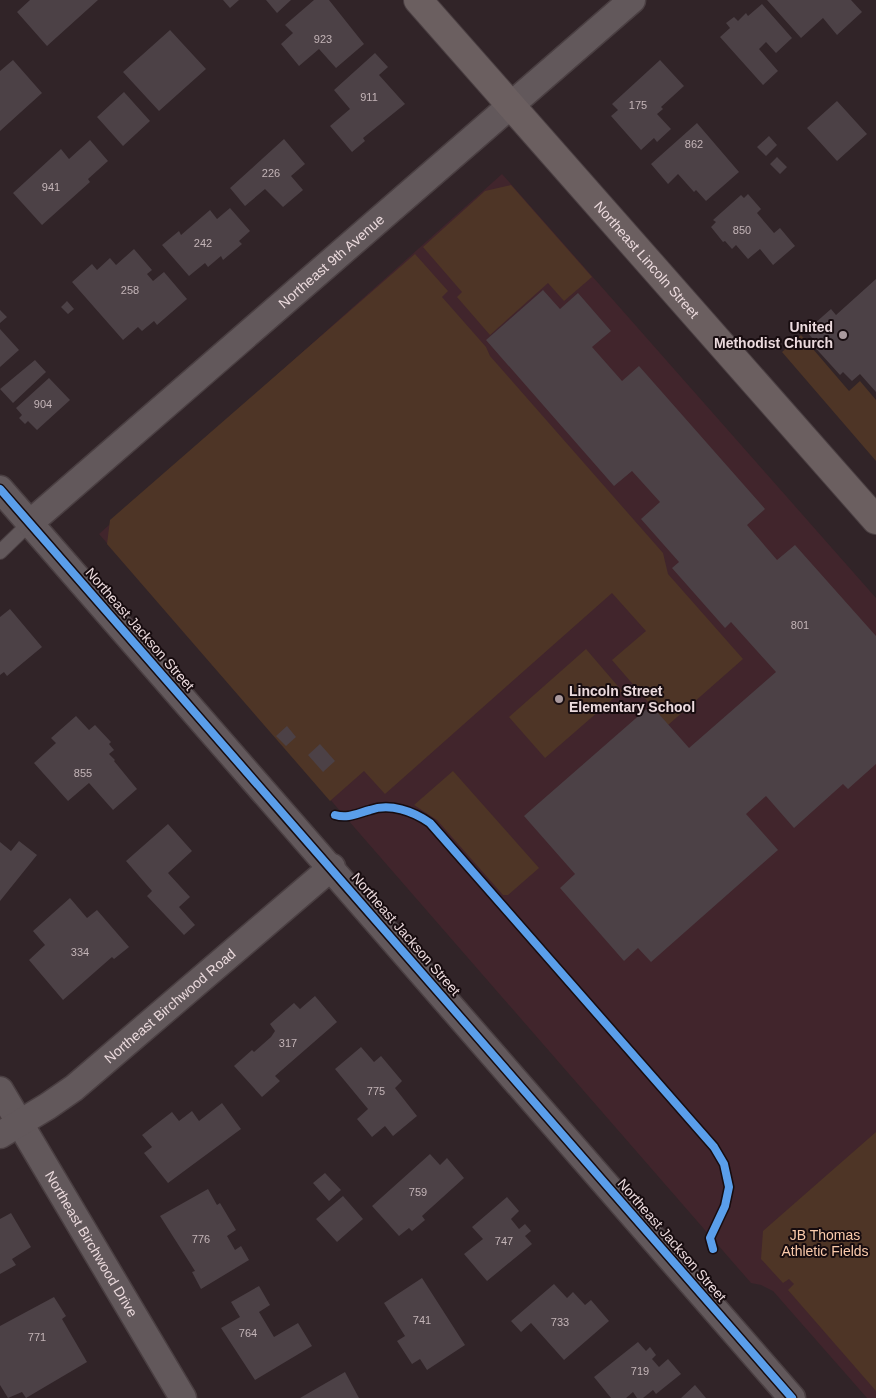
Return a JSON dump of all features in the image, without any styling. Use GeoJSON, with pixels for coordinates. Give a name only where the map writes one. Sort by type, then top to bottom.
{"type":"FeatureCollection","features":[{"type":"Feature","properties":{"kind":"street","name":"Northeast Lincoln Street"},"geometry":{"type":"LineString","coordinates":[[418,0],[876,520]]}},
{"type":"Feature","properties":{"kind":"street","name":"Northeast 9th Avenue"},"geometry":{"type":"LineString","coordinates":[[30,523],[632,0]]}},
{"type":"Feature","properties":{"kind":"street","name":"Northeast Jackson Street"},"geometry":{"type":"LineString","coordinates":[[0,489],[332,867],[792,1398]]}},
{"type":"Feature","properties":{"kind":"street","name":"Northeast Birchwood Road"},"geometry":{"type":"LineString","coordinates":[[10,1129],[74,1088],[332,867]]}},
{"type":"Feature","properties":{"kind":"street","name":"Northeast Birchwood Drive"},"geometry":{"type":"LineString","coordinates":[[0,1090],[10,1129],[183,1398]]}},
{"type":"Feature","properties":{"kind":"lane"},"geometry":{"type":"LineString","coordinates":[[0,552],[30,523]]}},
{"type":"Feature","properties":{"kind":"shaded area","name":"Lincoln Street Elementary School"},"geometry":{"type":"Polygon","coordinates":[[[502,174],[876,598],[876,1398],[867,1398],[773,1291],[761,1285],[751,1283],[99,534],[502,174]]]}},
{"type":"Feature","properties":{"kind":"green space"},"geometry":{"type":"Polygon","coordinates":[[[511,185],[592,277],[564,301],[548,283],[490,335],[457,297],[462,292],[423,247],[485,191],[511,185]]]}},
{"type":"Feature","properties":{"kind":"green space"},"geometry":{"type":"Polygon","coordinates":[[[415,254],[448,291],[442,297],[486,347],[490,356],[663,553],[668,574],[743,659],[668,725],[612,660],[646,631],[612,593],[385,794],[364,771],[330,801],[107,544],[110,520],[415,254]]]}},
{"type":"Feature","properties":{"kind":"green space"},"geometry":{"type":"Polygon","coordinates":[[[801,335],[849,391],[860,381],[876,400],[876,461],[782,352],[801,335]]]}},
{"type":"Feature","properties":{"kind":"green space"},"geometry":{"type":"Polygon","coordinates":[[[586,649],[622,691],[545,758],[509,717],[586,649]]]}},
{"type":"Feature","properties":{"kind":"green space"},"geometry":{"type":"Polygon","coordinates":[[[453,771],[539,868],[508,895],[503,895],[437,820],[414,805],[453,771]]]}},
{"type":"Feature","properties":{"kind":"green space","name":"JB Thomas Athletic Fields"},"geometry":{"type":"Polygon","coordinates":[[[876,1132],[876,1391],[788,1290],[794,1284],[789,1279],[783,1283],[761,1259],[763,1231],[876,1132]]]}},
{"type":"Feature","properties":{"kind":"building"},"geometry":{"type":"Polygon","coordinates":[[[30,0],[98,0],[47,46],[17,12],[30,0]]]}},
{"type":"Feature","properties":{"kind":"building"},"geometry":{"type":"Polygon","coordinates":[[[223,0],[239,0],[230,8],[223,0]]]}},
{"type":"Feature","properties":{"kind":"building"},"geometry":{"type":"Polygon","coordinates":[[[266,0],[291,0],[277,13],[266,0]]]}},
{"type":"Feature","properties":{"kind":"building"},"geometry":{"type":"Polygon","coordinates":[[[314,0],[329,0],[364,44],[336,68],[319,49],[299,66],[281,44],[293,33],[285,25],[314,0]]]}},
{"type":"Feature","properties":{"kind":"building"},"geometry":{"type":"Polygon","coordinates":[[[767,0],[851,0],[862,12],[837,35],[823,18],[801,38],[767,0]]]}},
{"type":"Feature","properties":{"kind":"building"},"geometry":{"type":"Polygon","coordinates":[[[762,4],[792,38],[776,53],[766,42],[759,49],[778,71],[763,85],[720,37],[730,28],[726,23],[734,17],[738,21],[746,13],[748,16],[762,4]]]}},
{"type":"Feature","properties":{"kind":"building"},"geometry":{"type":"Polygon","coordinates":[[[170,30],[206,69],[159,111],[123,72],[170,30]]]}},
{"type":"Feature","properties":{"kind":"building"},"geometry":{"type":"Polygon","coordinates":[[[375,53],[388,67],[379,75],[405,104],[363,138],[365,141],[352,152],[330,126],[350,109],[334,90],[375,53]]]}},
{"type":"Feature","properties":{"kind":"building"},"geometry":{"type":"Polygon","coordinates":[[[13,60],[42,93],[0,131],[0,71],[13,60]]]}},
{"type":"Feature","properties":{"kind":"building"},"geometry":{"type":"Polygon","coordinates":[[[660,60],[684,86],[661,107],[663,109],[657,114],[671,129],[657,142],[654,138],[641,150],[611,116],[618,110],[612,104],[660,60]]]}},
{"type":"Feature","properties":{"kind":"building"},"geometry":{"type":"Polygon","coordinates":[[[124,92],[150,121],[123,146],[97,117],[124,92]]]}},
{"type":"Feature","properties":{"kind":"building"},"geometry":{"type":"Polygon","coordinates":[[[837,101],[867,134],[837,161],[807,128],[837,101]]]}},
{"type":"Feature","properties":{"kind":"building"},"geometry":{"type":"Polygon","coordinates":[[[697,123],[739,172],[706,201],[696,190],[694,192],[678,174],[668,184],[651,164],[697,123]]]}},
{"type":"Feature","properties":{"kind":"building"},"geometry":{"type":"Polygon","coordinates":[[[769,136],[777,145],[766,156],[757,147],[769,136]]]}},
{"type":"Feature","properties":{"kind":"building"},"geometry":{"type":"Polygon","coordinates":[[[284,139],[305,164],[291,176],[303,190],[283,207],[265,189],[245,206],[230,188],[284,139]]]}},
{"type":"Feature","properties":{"kind":"building"},"geometry":{"type":"Polygon","coordinates":[[[90,140],[108,161],[88,179],[90,182],[42,225],[13,193],[61,149],[69,159],[90,140]]]}},
{"type":"Feature","properties":{"kind":"building"},"geometry":{"type":"Polygon","coordinates":[[[777,157],[787,167],[780,174],[770,164],[777,157]]]}},
{"type":"Feature","properties":{"kind":"building"},"geometry":{"type":"Polygon","coordinates":[[[748,194],[761,209],[757,213],[774,233],[780,228],[795,246],[773,265],[760,249],[748,259],[736,245],[732,249],[725,241],[723,242],[711,227],[716,222],[713,220],[741,195],[744,198],[748,194]]]}},
{"type":"Feature","properties":{"kind":"building"},"geometry":{"type":"Polygon","coordinates":[[[230,208],[250,231],[239,241],[242,244],[223,260],[221,256],[208,267],[205,263],[189,276],[162,245],[179,231],[181,235],[210,210],[217,219],[230,208]]]}},
{"type":"Feature","properties":{"kind":"building"},"geometry":{"type":"Polygon","coordinates":[[[134,249],[152,270],[147,274],[153,281],[164,272],[187,299],[157,325],[154,321],[142,331],[138,327],[123,340],[72,282],[92,264],[97,270],[110,258],[116,265],[134,249]]]}},
{"type":"Feature","properties":{"kind":"building","name":"United Methodist Church"},"geometry":{"type":"Polygon","coordinates":[[[876,279],[876,392],[860,374],[852,381],[843,372],[840,375],[811,343],[814,340],[806,331],[831,309],[836,315],[876,279]]]}},
{"type":"Feature","properties":{"kind":"building"},"geometry":{"type":"Polygon","coordinates":[[[543,290],[560,309],[578,293],[611,331],[592,347],[622,381],[639,366],[765,509],[747,525],[777,560],[795,545],[876,636],[876,764],[848,789],[843,784],[794,828],[766,796],[746,814],[778,850],[651,962],[638,948],[624,961],[560,888],[575,874],[524,816],[651,705],[689,748],[776,672],[731,622],[725,628],[672,568],[679,562],[641,519],[660,502],[632,471],[614,486],[486,340],[543,290]]]}},
{"type":"Feature","properties":{"kind":"building"},"geometry":{"type":"Polygon","coordinates":[[[67,301],[74,309],[68,314],[61,307],[67,301]]]}},
{"type":"Feature","properties":{"kind":"building"},"geometry":{"type":"Polygon","coordinates":[[[0,310],[7,317],[0,323],[0,310]]]}},
{"type":"Feature","properties":{"kind":"building"},"geometry":{"type":"Polygon","coordinates":[[[0,329],[19,350],[0,367],[0,329]]]}},
{"type":"Feature","properties":{"kind":"building"},"geometry":{"type":"Polygon","coordinates":[[[35,360],[46,372],[13,403],[0,389],[35,360]]]}},
{"type":"Feature","properties":{"kind":"building"},"geometry":{"type":"Polygon","coordinates":[[[49,378],[70,400],[37,430],[28,421],[25,424],[19,418],[22,415],[16,408],[49,378]]]}},
{"type":"Feature","properties":{"kind":"building"},"geometry":{"type":"Polygon","coordinates":[[[10,609],[42,647],[7,676],[4,672],[0,675],[0,617],[10,609]]]}},
{"type":"Feature","properties":{"kind":"building"},"geometry":{"type":"Polygon","coordinates":[[[76,716],[89,730],[95,725],[111,742],[109,744],[114,750],[109,754],[137,789],[113,810],[89,783],[68,801],[34,763],[56,743],[51,738],[76,716]]]}},
{"type":"Feature","properties":{"kind":"building"},"geometry":{"type":"Polygon","coordinates":[[[287,726],[296,737],[286,746],[276,736],[287,726]]]}},
{"type":"Feature","properties":{"kind":"building"},"geometry":{"type":"Polygon","coordinates":[[[320,744],[335,761],[323,772],[308,755],[320,744]]]}},
{"type":"Feature","properties":{"kind":"building"},"geometry":{"type":"Polygon","coordinates":[[[168,824],[192,851],[168,873],[190,897],[179,907],[195,925],[184,935],[147,896],[152,891],[126,861],[168,824]]]}},
{"type":"Feature","properties":{"kind":"building"},"geometry":{"type":"Polygon","coordinates":[[[19,841],[37,855],[0,901],[0,842],[11,851],[19,841]]]}},
{"type":"Feature","properties":{"kind":"building"},"geometry":{"type":"Polygon","coordinates":[[[70,898],[87,918],[97,910],[129,947],[114,959],[112,957],[63,1000],[29,960],[45,945],[33,931],[70,898]]]}},
{"type":"Feature","properties":{"kind":"building"},"geometry":{"type":"Polygon","coordinates":[[[315,996],[337,1022],[275,1076],[280,1081],[262,1097],[234,1066],[271,1037],[275,1031],[270,1024],[294,1003],[300,1009],[315,996]]]}},
{"type":"Feature","properties":{"kind":"building"},"geometry":{"type":"Polygon","coordinates":[[[361,1047],[374,1062],[381,1056],[402,1081],[395,1088],[417,1116],[393,1136],[385,1126],[372,1137],[357,1119],[368,1109],[335,1069],[361,1047]]]}},
{"type":"Feature","properties":{"kind":"building"},"geometry":{"type":"Polygon","coordinates":[[[222,1103],[241,1129],[168,1183],[144,1153],[152,1147],[142,1135],[172,1112],[179,1121],[192,1111],[199,1121],[222,1103]]]}},
{"type":"Feature","properties":{"kind":"building"},"geometry":{"type":"Polygon","coordinates":[[[430,1154],[440,1165],[447,1158],[464,1178],[422,1216],[425,1220],[412,1231],[409,1228],[399,1236],[372,1206],[430,1154]]]}},
{"type":"Feature","properties":{"kind":"building"},"geometry":{"type":"Polygon","coordinates":[[[325,1173],[341,1190],[329,1201],[313,1183],[325,1173]]]}},
{"type":"Feature","properties":{"kind":"building"},"geometry":{"type":"Polygon","coordinates":[[[208,1189],[217,1205],[220,1203],[236,1230],[227,1236],[235,1250],[241,1246],[249,1260],[201,1289],[192,1272],[195,1271],[160,1216],[208,1189]]]}},
{"type":"Feature","properties":{"kind":"building"},"geometry":{"type":"Polygon","coordinates":[[[343,1196],[363,1219],[337,1242],[316,1219],[343,1196]]]}},
{"type":"Feature","properties":{"kind":"building"},"geometry":{"type":"Polygon","coordinates":[[[507,1197],[519,1211],[511,1219],[519,1229],[525,1224],[531,1231],[525,1236],[532,1244],[487,1281],[464,1254],[483,1239],[472,1227],[507,1197]]]}},
{"type":"Feature","properties":{"kind":"building"},"geometry":{"type":"Polygon","coordinates":[[[11,1213],[31,1247],[12,1259],[16,1265],[0,1274],[0,1219],[11,1213]]]}},
{"type":"Feature","properties":{"kind":"building"},"geometry":{"type":"Polygon","coordinates":[[[422,1278],[465,1345],[427,1370],[420,1359],[412,1364],[397,1341],[405,1336],[384,1303],[422,1278]]]}},
{"type":"Feature","properties":{"kind":"building"},"geometry":{"type":"Polygon","coordinates":[[[554,1284],[567,1298],[573,1292],[585,1305],[591,1300],[609,1321],[564,1360],[531,1323],[521,1332],[511,1321],[554,1284]]]}},
{"type":"Feature","properties":{"kind":"building"},"geometry":{"type":"Polygon","coordinates":[[[259,1286],[270,1305],[259,1312],[274,1337],[298,1323],[312,1346],[255,1380],[221,1328],[240,1317],[231,1302],[259,1286]]]}},
{"type":"Feature","properties":{"kind":"building"},"geometry":{"type":"Polygon","coordinates":[[[54,1297],[66,1316],[62,1319],[87,1362],[26,1398],[22,1392],[8,1398],[0,1385],[0,1326],[54,1297]]]}},
{"type":"Feature","properties":{"kind":"building"},"geometry":{"type":"Polygon","coordinates":[[[638,1342],[646,1351],[650,1347],[656,1355],[652,1359],[659,1367],[668,1359],[681,1374],[656,1394],[653,1390],[643,1398],[637,1398],[633,1392],[626,1398],[611,1398],[594,1377],[638,1342]]]}},
{"type":"Feature","properties":{"kind":"building"},"geometry":{"type":"Polygon","coordinates":[[[345,1372],[359,1398],[300,1398],[345,1372]]]}},
{"type":"Feature","properties":{"kind":"building"},"geometry":{"type":"Polygon","coordinates":[[[695,1385],[706,1398],[681,1398],[695,1385]]]}},
{"type":"Feature","properties":{"kind":"cycle path"},"geometry":{"type":"LineString","coordinates":[[0,489],[792,1398]]}},
{"type":"Feature","properties":{"kind":"cycle path"},"geometry":{"type":"LineString","coordinates":[[335,815],[349,816],[385,807],[401,809],[430,823],[714,1147],[724,1164],[729,1187],[725,1206],[710,1238],[713,1249]]}},
{"type":"Feature","properties":{"kind":"place","name":"United Methodist Church"},"geometry":{"type":"Point","coordinates":[843,335]}},
{"type":"Feature","properties":{"kind":"place","name":"Lincoln Street Elementary School"},"geometry":{"type":"Point","coordinates":[559,699]}}]}
